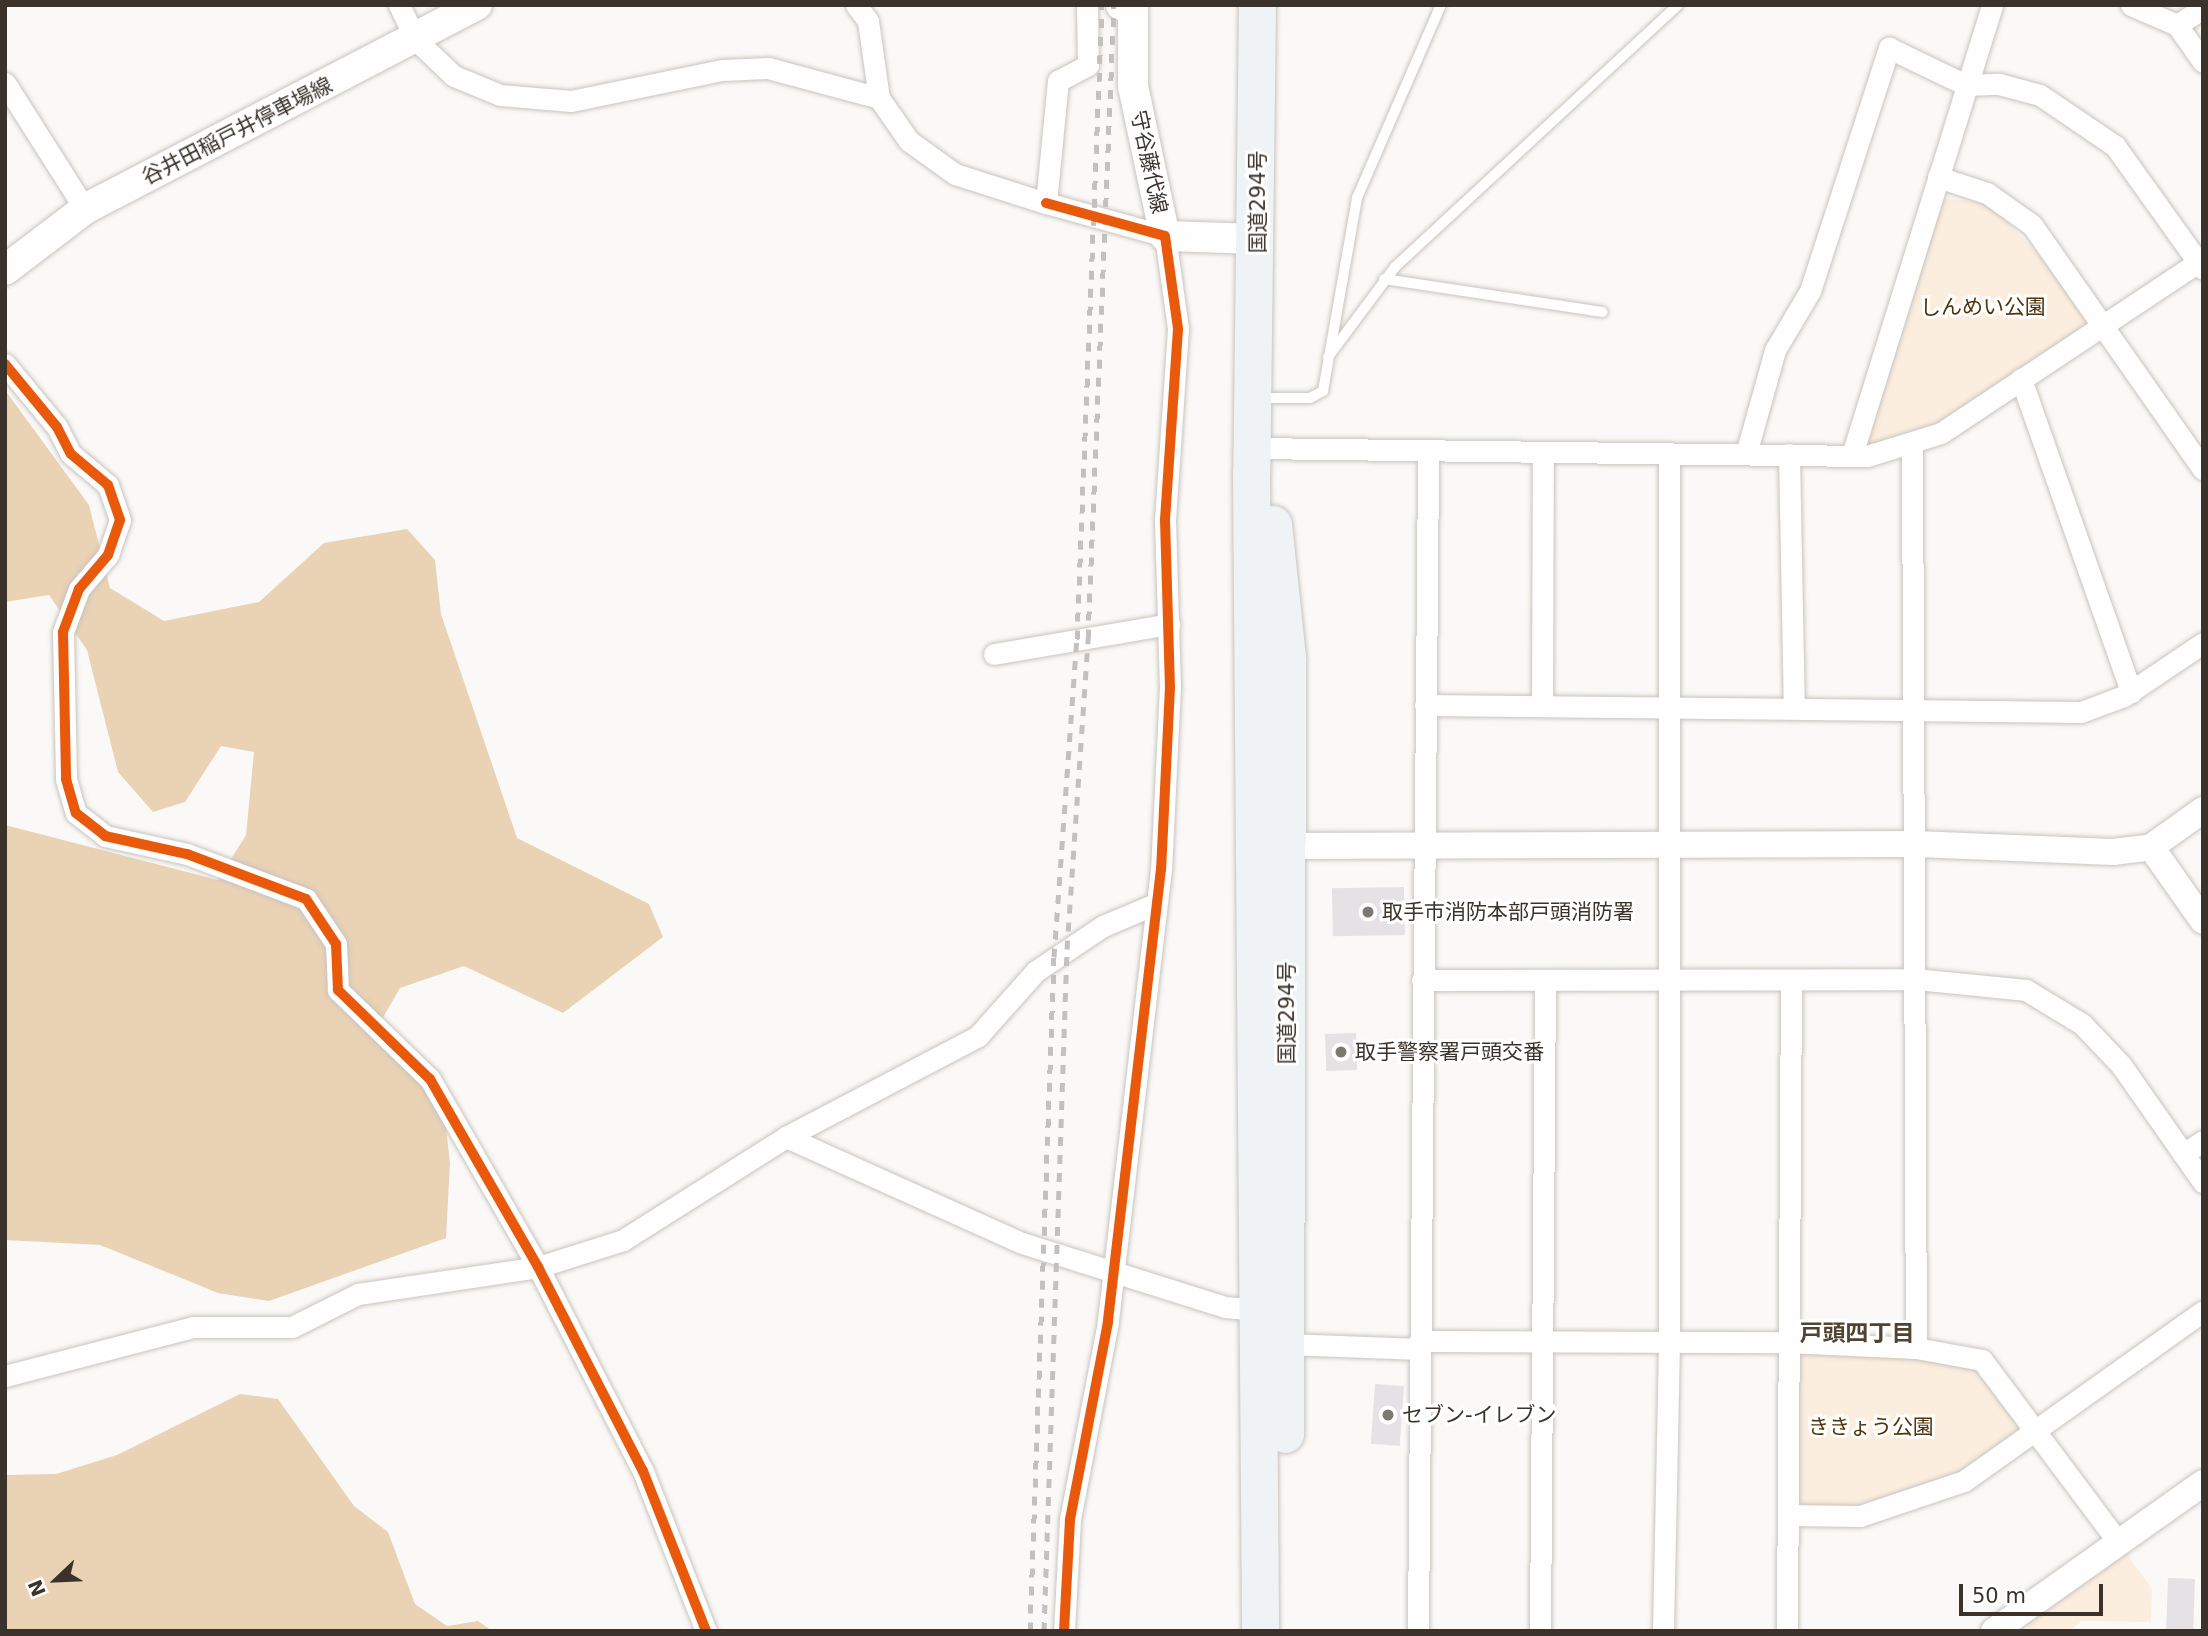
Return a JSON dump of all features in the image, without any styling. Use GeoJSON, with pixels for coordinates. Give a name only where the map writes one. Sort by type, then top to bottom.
{"type":"FeatureCollection","features":[{"type":"Feature","properties":{"kind":"highway","name":"国道294号"},"geometry":{"type":"LineString","coordinates":[[1257,5],[1258,448],[1287,658],[1273,846],[1259,1310],[1260,1631]]}},
{"type":"Feature","properties":{"kind":"highway","name":"国道294号"},"geometry":{"type":"LineString","coordinates":[[1273,846],[1286,1344],[1284,1631]]}},
{"type":"Feature","properties":{"kind":"main road","name":"谷井田稲戸井停車場線"},"geometry":{"type":"LineString","coordinates":[[5,270],[85,209],[416,40],[477,5]]}},
{"type":"Feature","properties":{"kind":"main road","name":"守谷藤代線"},"geometry":{"type":"LineString","coordinates":[[1129,6],[1133,86],[1165,236],[1258,239]]}},
{"type":"Feature","properties":{"kind":"street"},"geometry":{"type":"LineString","coordinates":[[399,5],[416,40],[454,76],[500,95],[571,101],[722,70],[768,68],[879,98]]}},
{"type":"Feature","properties":{"kind":"street"},"geometry":{"type":"LineString","coordinates":[[856,5],[868,21],[879,98],[909,141],[955,174],[1165,236],[1178,329],[1165,520],[1169,624],[1168,790],[1114,1273],[1070,1520],[1064,1631]]}},
{"type":"Feature","properties":{"kind":"street"},"geometry":{"type":"LineString","coordinates":[[1046,203],[1058,80],[1088,65],[1087,5]]}},
{"type":"Feature","properties":{"kind":"street"},"geometry":{"type":"LineString","coordinates":[[1852,456],[1992,5]]}},
{"type":"Feature","properties":{"kind":"street"},"geometry":{"type":"LineString","coordinates":[[2131,5],[2177,24],[2203,62]]}},
{"type":"Feature","properties":{"kind":"street"},"geometry":{"type":"LineString","coordinates":[[2177,24],[2203,8]]}},
{"type":"Feature","properties":{"kind":"street"},"geometry":{"type":"LineString","coordinates":[[1258,448],[1543,454],[1852,456],[1912,447],[2201,263],[2115,146],[2040,95],[1999,84],[1966,85],[1889,48],[1810,291],[1776,351],[1746,454]]}},
{"type":"Feature","properties":{"kind":"street"},"geometry":{"type":"LineString","coordinates":[[5,83],[85,209]]}},
{"type":"Feature","properties":{"kind":"street"},"geometry":{"type":"LineString","coordinates":[[1938,177],[1987,193],[2032,225],[2104,323],[2203,469]]}},
{"type":"Feature","properties":{"kind":"street"},"geometry":{"type":"LineString","coordinates":[[5,364],[57,427],[71,454],[108,485],[120,520],[108,555],[79,589],[63,632],[66,779],[76,813],[105,836],[187,854],[306,899],[336,944],[338,990],[430,1079],[538,1267],[643,1471],[706,1631]]}},
{"type":"Feature","properties":{"kind":"street"},"geometry":{"type":"LineString","coordinates":[[2021,379],[2132,692]]}},
{"type":"Feature","properties":{"kind":"street"},"geometry":{"type":"LineString","coordinates":[[1912,447],[1916,844],[1916,1348]]}},
{"type":"Feature","properties":{"kind":"street"},"geometry":{"type":"LineString","coordinates":[[1418,1631],[1428,450]]}},
{"type":"Feature","properties":{"kind":"street"},"geometry":{"type":"LineString","coordinates":[[1663,1631],[1669,1343],[1665,984],[1669,453]]}},
{"type":"Feature","properties":{"kind":"street"},"geometry":{"type":"LineString","coordinates":[[1542,706],[1543,454]]}},
{"type":"Feature","properties":{"kind":"street"},"geometry":{"type":"LineString","coordinates":[[1789,454],[1794,707]]}},
{"type":"Feature","properties":{"kind":"street"},"geometry":{"type":"LineString","coordinates":[[994,654],[1169,624]]}},
{"type":"Feature","properties":{"kind":"street"},"geometry":{"type":"LineString","coordinates":[[1425,705],[1666,704],[2081,712],[2132,692],[2203,643]]}},
{"type":"Feature","properties":{"kind":"street"},"geometry":{"type":"LineString","coordinates":[[1273,846],[1916,844],[2113,852],[2151,847],[2203,810]]}},
{"type":"Feature","properties":{"kind":"street"},"geometry":{"type":"LineString","coordinates":[[2151,847],[2203,920]]}},
{"type":"Feature","properties":{"kind":"street"},"geometry":{"type":"LineString","coordinates":[[5,1376],[193,1326],[292,1327],[358,1294],[538,1267],[623,1240],[786,1137],[978,1036],[1036,971],[1103,926],[1156,904]]}},
{"type":"Feature","properties":{"kind":"street"},"geometry":{"type":"LineString","coordinates":[[1422,981],[1665,984],[1916,979],[2025,989],[2082,1024],[2121,1065],[2203,1182]]}},
{"type":"Feature","properties":{"kind":"street"},"geometry":{"type":"LineString","coordinates":[[1787,1631],[1791,982]]}},
{"type":"Feature","properties":{"kind":"street"},"geometry":{"type":"LineString","coordinates":[[1540,1631],[1540,1343],[1545,983]]}},
{"type":"Feature","properties":{"kind":"street"},"geometry":{"type":"LineString","coordinates":[[786,1137],[1021,1243],[1225,1307],[1259,1310]]}},
{"type":"Feature","properties":{"kind":"street"},"geometry":{"type":"LineString","coordinates":[[2183,1154],[2203,1141]]}},
{"type":"Feature","properties":{"kind":"street"},"geometry":{"type":"LineString","coordinates":[[1788,1515],[1860,1516],[1964,1481],[2203,1311]]}},
{"type":"Feature","properties":{"kind":"street"},"geometry":{"type":"LineString","coordinates":[[1286,1344],[1787,1342],[1916,1348],[1982,1360],[2119,1543]]}},
{"type":"Feature","properties":{"kind":"street"},"geometry":{"type":"LineString","coordinates":[[1994,1631],[2203,1483]]}},
{"type":"Feature","properties":{"kind":"lane"},"geometry":{"type":"LineString","coordinates":[[1257,398],[1310,398],[1323,391],[1357,198],[1441,5]]}},
{"type":"Feature","properties":{"kind":"lane"},"geometry":{"type":"LineString","coordinates":[[1328,357],[1384,279],[1678,5]]}},
{"type":"Feature","properties":{"kind":"lane"},"geometry":{"type":"LineString","coordinates":[[1384,279],[1603,312]]}},
{"type":"Feature","properties":{"kind":"green space","name":"しんめい公園"},"geometry":{"type":"Polygon","coordinates":[[[1932,196],[1990,204],[2104,323],[1941,433],[1852,455],[1932,196]]]}},
{"type":"Feature","properties":{"kind":"green space","name":"ききょう公園"},"geometry":{"type":"Polygon","coordinates":[[[1787,1342],[1982,1360],[2037,1431],[1964,1481],[1860,1516],[1788,1515],[1787,1342]]]}},
{"type":"Feature","properties":{"kind":"green space"},"geometry":{"type":"Polygon","coordinates":[[[2119,1543],[2152,1589],[2151,1622],[2082,1621],[2069,1631],[2031,1631],[2018,1614],[2119,1543]]]}},
{"type":"Feature","properties":{"kind":"shaded area"},"geometry":{"type":"Polygon","coordinates":[[[5,390],[89,505],[110,588],[164,621],[259,602],[324,543],[407,529],[435,560],[441,614],[517,838],[649,904],[663,937],[563,1013],[464,966],[400,988],[373,1035],[443,1103],[450,1163],[446,1238],[269,1301],[218,1293],[100,1245],[5,1240],[5,825],[218,880],[246,835],[254,752],[221,746],[185,802],[153,812],[118,772],[87,650],[49,595],[5,602],[5,390]]]}},
{"type":"Feature","properties":{"kind":"shaded area"},"geometry":{"type":"Polygon","coordinates":[[[240,1394],[278,1399],[354,1506],[388,1532],[415,1604],[447,1626],[478,1621],[492,1631],[5,1631],[5,1475],[56,1474],[117,1455],[240,1394]]]}},
{"type":"Feature","properties":{"kind":"building","name":"取手市消防本部戸頭消防署"},"geometry":{"type":"Polygon","coordinates":[[[1404,887],[1405,935],[1333,936],[1332,888],[1404,887]]]}},
{"type":"Feature","properties":{"kind":"building","name":"取手警察署戸頭交番"},"geometry":{"type":"Polygon","coordinates":[[[1356,1033],[1357,1070],[1326,1071],[1325,1034],[1356,1033]]]}},
{"type":"Feature","properties":{"kind":"building","name":"セブン-イレブン"},"geometry":{"type":"Polygon","coordinates":[[[1375,1384],[1404,1386],[1400,1446],[1371,1444],[1375,1384]]]}},
{"type":"Feature","properties":{"kind":"building"},"geometry":{"type":"Polygon","coordinates":[[[2168,1578],[2195,1579],[2193,1631],[2166,1631],[2168,1578]]]}},
{"type":"Feature","properties":{"kind":"railway"},"geometry":{"type":"LineString","coordinates":[[1030,1631],[1054,957],[1077,639],[1102,5]]}},
{"type":"Feature","properties":{"kind":"railway"},"geometry":{"type":"LineString","coordinates":[[1044,1631],[1067,949],[1088,638],[1114,5]]}},
{"type":"Feature","properties":{"kind":"cycle path"},"geometry":{"type":"LineString","coordinates":[[1046,203],[1165,236],[1178,329],[1165,520],[1170,687],[1161,869],[1108,1322],[1070,1520],[1064,1631]]}},
{"type":"Feature","properties":{"kind":"cycle path"},"geometry":{"type":"LineString","coordinates":[[5,364],[57,427],[71,454],[108,485],[120,520],[108,555],[79,589],[63,632],[66,779],[76,813],[105,836],[187,854],[306,899],[336,944],[338,990],[430,1079],[538,1267],[643,1471],[706,1631]]}},
{"type":"Feature","properties":{"kind":"place","name":"取手市消防本部戸頭消防署"},"geometry":{"type":"Point","coordinates":[1368,912]}},
{"type":"Feature","properties":{"kind":"place","name":"取手警察署戸頭交番"},"geometry":{"type":"Point","coordinates":[1341,1052]}},
{"type":"Feature","properties":{"kind":"place","name":"セブン-イレブン"},"geometry":{"type":"Point","coordinates":[1388,1415]}},
{"type":"Feature","properties":{"kind":"district","name":"戸頭四丁目"},"geometry":{"type":"Point","coordinates":[1857,1333]}}]}
